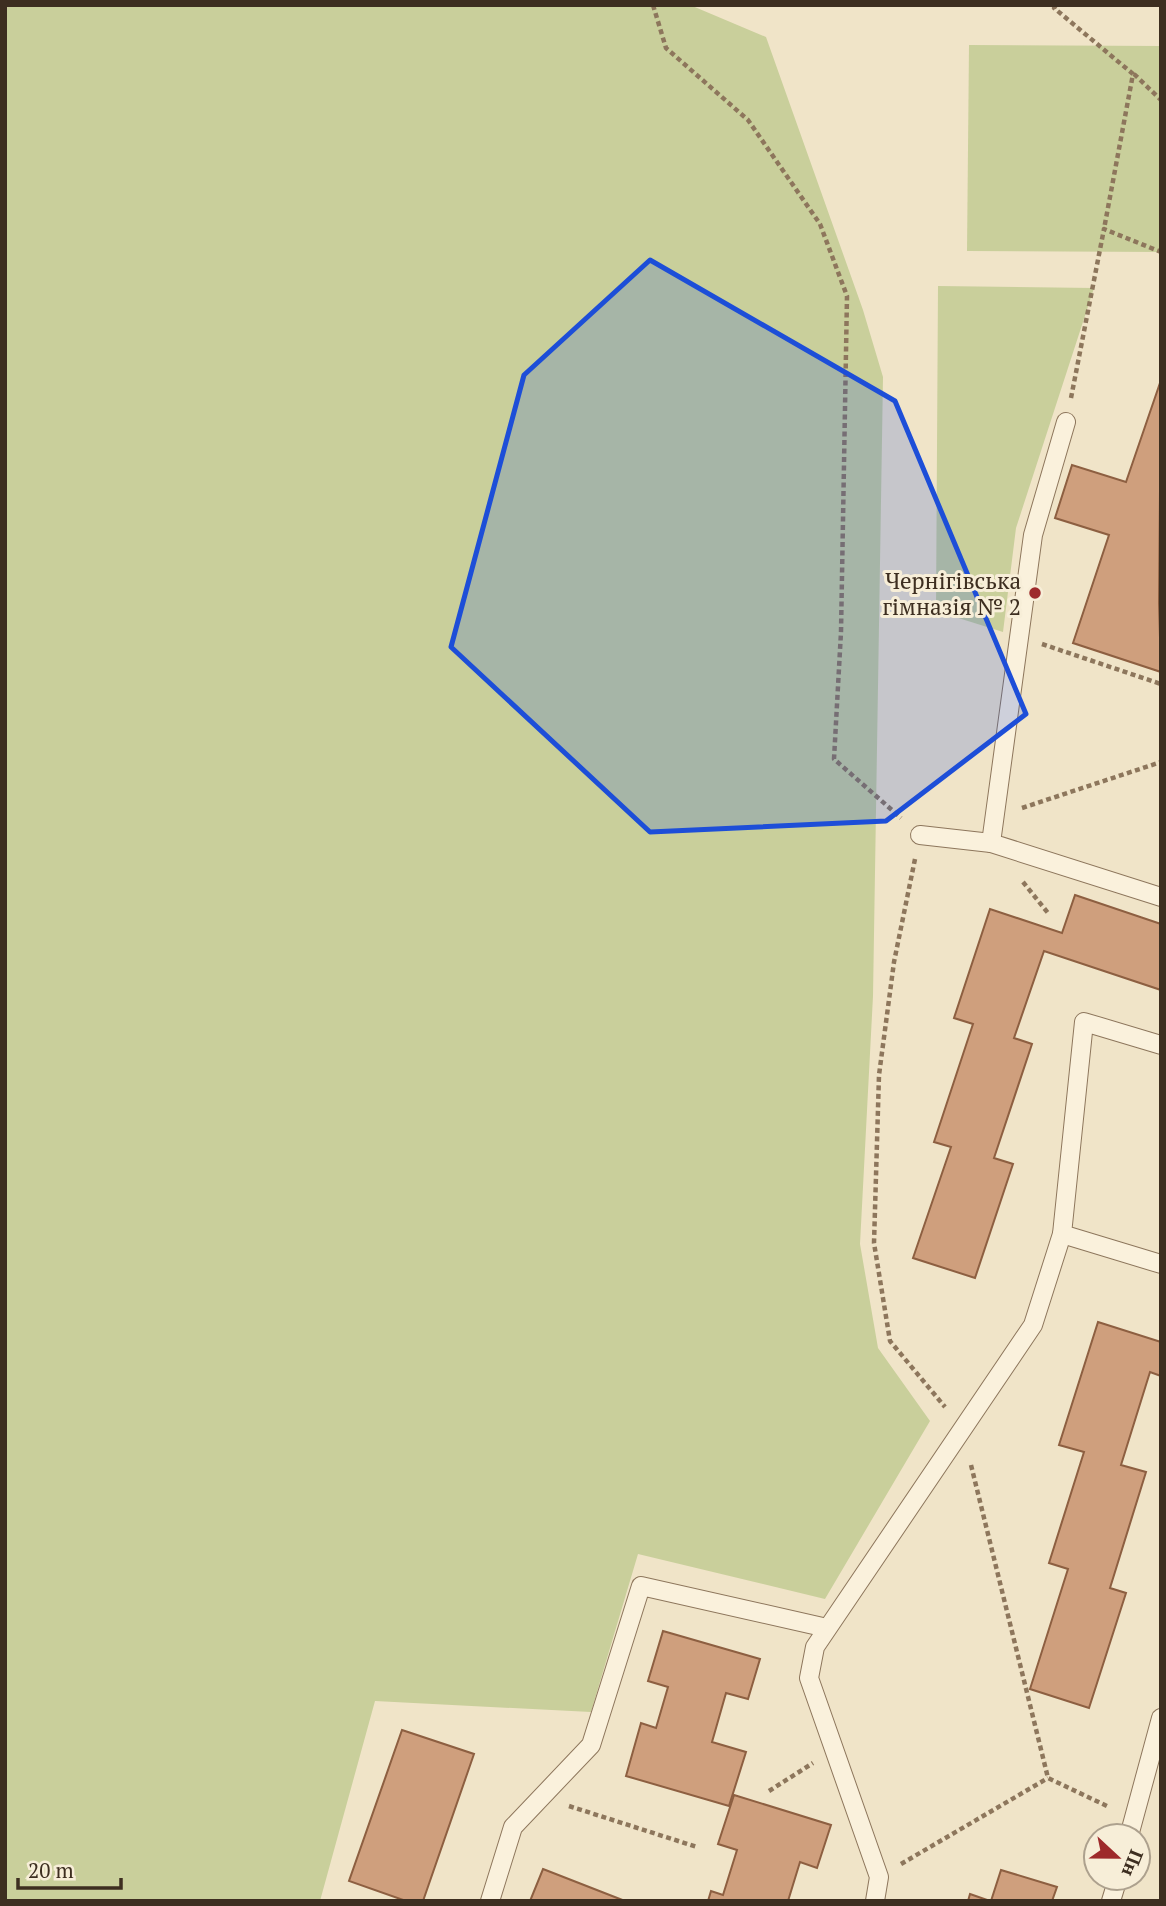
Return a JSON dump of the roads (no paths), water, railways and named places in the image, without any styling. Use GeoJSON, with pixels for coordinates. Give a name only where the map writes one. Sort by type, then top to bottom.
{"type":"FeatureCollection","features":[{"type":"Feature","properties":{"kind":"lane"},"geometry":{"type":"LineString","coordinates":[[992,843],[1033,536],[1066,422]]}},
{"type":"Feature","properties":{"kind":"lane"},"geometry":{"type":"LineString","coordinates":[[920,835],[992,843],[1161,897]]}},
{"type":"Feature","properties":{"kind":"lane"},"geometry":{"type":"LineString","coordinates":[[875,1901],[879,1877],[809,1678],[815,1647],[1032,1325],[1062,1234],[1084,1022],[1161,1045]]}},
{"type":"Feature","properties":{"kind":"lane"},"geometry":{"type":"LineString","coordinates":[[1062,1234],[1161,1264]]}},
{"type":"Feature","properties":{"kind":"lane"},"geometry":{"type":"LineString","coordinates":[[490,1901],[513,1828],[592,1745],[641,1586],[827,1628]]}},
{"type":"Feature","properties":{"kind":"lane"},"geometry":{"type":"LineString","coordinates":[[1133,1822],[1161,1718]]}},
{"type":"Feature","properties":{"kind":"place","name":"Чернігівська гімназія № 2"},"geometry":{"type":"Point","coordinates":[1035,593]}}]}
